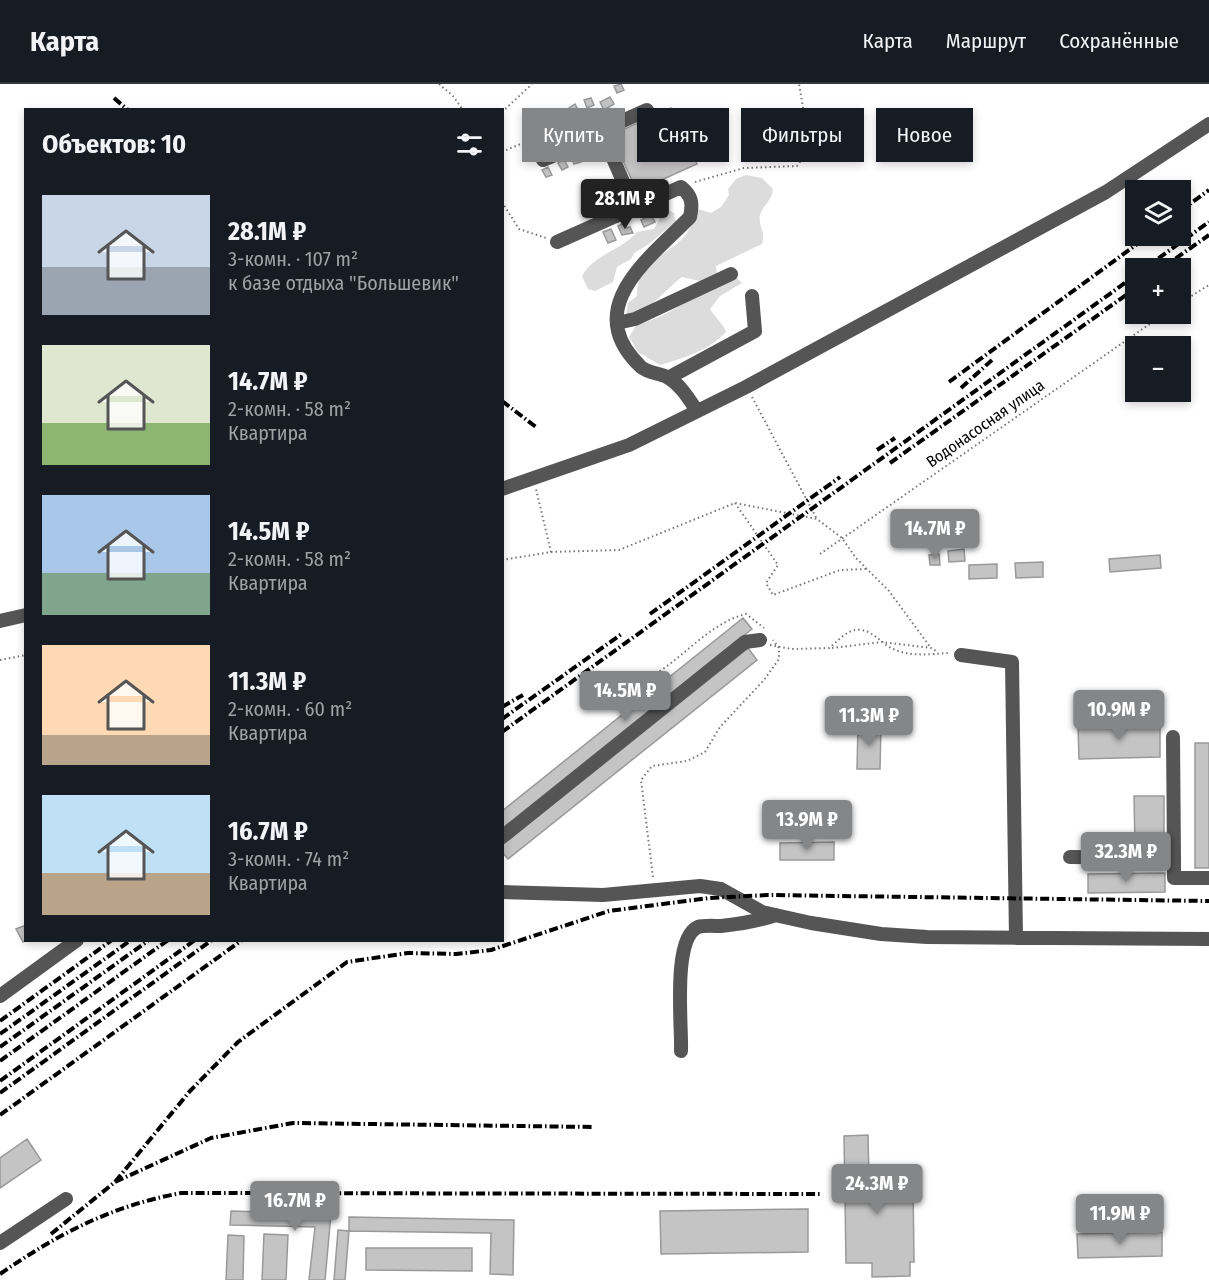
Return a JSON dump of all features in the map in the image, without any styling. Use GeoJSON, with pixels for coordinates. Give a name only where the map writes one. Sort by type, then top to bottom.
{"type":"FeatureCollection","features":[{"type":"Feature","properties":{"kind":"street"},"geometry":{"type":"LineString","coordinates":[[504,488],[534,480],[629,445],[746,387],[1106,192],[1209,124]]}},
{"type":"Feature","properties":{"kind":"street"},"geometry":{"type":"LineString","coordinates":[[615,162],[634,207]]}},
{"type":"Feature","properties":{"kind":"street"},"geometry":{"type":"LineString","coordinates":[[557,242],[681,187],[690,194],[693,204],[690,217],[631,276],[620,296],[617,323],[627,351],[632,357],[644,369],[668,378],[687,395],[697,411]]}},
{"type":"Feature","properties":{"kind":"street"},"geometry":{"type":"LineString","coordinates":[[617,323],[635,319],[731,274]]}},
{"type":"Feature","properties":{"kind":"street"},"geometry":{"type":"LineString","coordinates":[[668,378],[755,331],[752,296]]}},
{"type":"Feature","properties":{"kind":"street"},"geometry":{"type":"LineString","coordinates":[[0,621],[24,615]]}},
{"type":"Feature","properties":{"kind":"street"},"geometry":{"type":"LineString","coordinates":[[504,835],[745,642],[766,636]]}},
{"type":"Feature","properties":{"kind":"street"},"geometry":{"type":"LineString","coordinates":[[961,655],[1012,662],[1016,938]]}},
{"type":"Feature","properties":{"kind":"street"},"geometry":{"type":"LineString","coordinates":[[1173,737],[1174,878],[1209,878]]}},
{"type":"Feature","properties":{"kind":"street"},"geometry":{"type":"LineString","coordinates":[[1070,858],[1174,858]]}},
{"type":"Feature","properties":{"kind":"street"},"geometry":{"type":"LineString","coordinates":[[504,892],[603,895],[700,886],[721,890],[762,912],[881,934],[1016,938],[1209,939]]}},
{"type":"Feature","properties":{"kind":"street"},"geometry":{"type":"LineString","coordinates":[[681,1051],[683,1019],[679,1000],[682,952],[686,937],[698,927],[759,921],[776,915]]}},
{"type":"Feature","properties":{"kind":"street"},"geometry":{"type":"LineString","coordinates":[[0,996],[74,942]]}},
{"type":"Feature","properties":{"kind":"street"},"geometry":{"type":"LineString","coordinates":[[0,1243],[66,1198]]}},
{"type":"Feature","properties":{"kind":"path"},"geometry":{"type":"LineString","coordinates":[[439,84],[453,96],[461,108]]}},
{"type":"Feature","properties":{"kind":"path"},"geometry":{"type":"LineString","coordinates":[[504,110],[532,84]]}},
{"type":"Feature","properties":{"kind":"path"},"geometry":{"type":"LineString","coordinates":[[681,187],[744,168],[797,166],[810,148],[799,84]]}},
{"type":"Feature","properties":{"kind":"path"},"geometry":{"type":"LineString","coordinates":[[504,151],[522,143]]}},
{"type":"Feature","properties":{"kind":"path"},"geometry":{"type":"LineString","coordinates":[[504,205],[519,229],[557,242]]}},
{"type":"Feature","properties":{"kind":"path"},"geometry":{"type":"LineString","coordinates":[[1191,296],[1209,285]]}},
{"type":"Feature","properties":{"kind":"path","name":"Водонасосная улица"},"geometry":{"type":"LineString","coordinates":[[820,554],[1150,324]]}},
{"type":"Feature","properties":{"kind":"path"},"geometry":{"type":"LineString","coordinates":[[746,387],[817,519],[842,538],[867,569],[889,591],[931,648]]}},
{"type":"Feature","properties":{"kind":"path"},"geometry":{"type":"LineString","coordinates":[[534,480],[551,552]]}},
{"type":"Feature","properties":{"kind":"path"},"geometry":{"type":"LineString","coordinates":[[504,560],[551,552],[620,550],[735,503],[817,519]]}},
{"type":"Feature","properties":{"kind":"path"},"geometry":{"type":"LineString","coordinates":[[735,503],[777,565],[766,583],[773,595],[840,570],[867,569]]}},
{"type":"Feature","properties":{"kind":"path"},"geometry":{"type":"LineString","coordinates":[[612,679],[622,687],[633,686],[688,652],[729,618],[746,614],[758,621],[766,636],[779,648],[829,648],[882,642],[931,648],[940,653]]}},
{"type":"Feature","properties":{"kind":"path"},"geometry":{"type":"LineString","coordinates":[[829,648],[846,633],[860,630],[892,649],[912,655],[940,653],[961,655]]}},
{"type":"Feature","properties":{"kind":"path"},"geometry":{"type":"LineString","coordinates":[[655,890],[641,780],[652,766],[687,761],[705,752],[720,727],[764,680],[779,659],[779,648],[766,636]]}},
{"type":"Feature","properties":{"kind":"path"},"geometry":{"type":"LineString","coordinates":[[0,660],[24,655]]}},
{"type":"Feature","properties":{"kind":"shaded area"},"geometry":{"type":"Polygon","coordinates":[[[746,175],[762,178],[773,189],[760,215],[762,244],[716,266],[717,275],[700,281],[682,277],[650,305],[635,313],[626,314],[628,303],[637,296],[641,277],[650,264],[683,238],[691,227],[698,209],[711,213],[721,207],[729,195],[728,189],[736,179],[746,175]]]}},
{"type":"Feature","properties":{"kind":"shaded area"},"geometry":{"type":"Polygon","coordinates":[[[668,210],[674,213],[676,221],[649,244],[634,253],[631,259],[617,267],[613,282],[595,291],[588,289],[582,276],[593,263],[624,244],[637,232],[654,229],[662,214],[668,210]]]}},
{"type":"Feature","properties":{"kind":"shaded area"},"geometry":{"type":"Polygon","coordinates":[[[737,278],[742,283],[720,296],[710,309],[726,332],[719,339],[695,353],[660,365],[638,352],[629,337],[637,324],[663,315],[711,287],[737,278]]]}},
{"type":"Feature","properties":{"kind":"building"},"geometry":{"type":"Polygon","coordinates":[[[621,84],[624,90],[617,93],[614,86],[621,84]]]}},
{"type":"Feature","properties":{"kind":"building"},"geometry":{"type":"Polygon","coordinates":[[[610,97],[614,104],[603,108],[600,102],[610,97]]]}},
{"type":"Feature","properties":{"kind":"building"},"geometry":{"type":"Polygon","coordinates":[[[591,98],[594,105],[587,108],[584,100],[591,98]]]}},
{"type":"Feature","properties":{"kind":"building"},"geometry":{"type":"Polygon","coordinates":[[[637,123],[637,162],[696,162],[697,164],[637,191],[624,162],[625,129],[637,123]]]}},
{"type":"Feature","properties":{"kind":"building"},"geometry":{"type":"Polygon","coordinates":[[[565,162],[568,167],[562,170],[558,163],[565,162]]]}},
{"type":"Feature","properties":{"kind":"building"},"geometry":{"type":"Polygon","coordinates":[[[548,167],[552,175],[546,177],[542,170],[548,167]]]}},
{"type":"Feature","properties":{"kind":"building"},"geometry":{"type":"Polygon","coordinates":[[[651,215],[655,222],[644,227],[641,220],[651,215]]]}},
{"type":"Feature","properties":{"kind":"building"},"geometry":{"type":"Polygon","coordinates":[[[624,223],[633,233],[622,235],[618,226],[624,223]]]}},
{"type":"Feature","properties":{"kind":"building"},"geometry":{"type":"Polygon","coordinates":[[[611,229],[616,240],[608,243],[603,232],[611,229]]]}},
{"type":"Feature","properties":{"kind":"building"},"geometry":{"type":"Polygon","coordinates":[[[943,536],[945,544],[932,547],[930,540],[943,536]]]}},
{"type":"Feature","properties":{"kind":"building"},"geometry":{"type":"Polygon","coordinates":[[[964,549],[965,561],[949,562],[948,551],[964,549]]]}},
{"type":"Feature","properties":{"kind":"building"},"geometry":{"type":"Polygon","coordinates":[[[939,554],[940,565],[930,565],[929,555],[939,554]]]}},
{"type":"Feature","properties":{"kind":"building"},"geometry":{"type":"Polygon","coordinates":[[[1160,555],[1161,568],[1110,572],[1109,559],[1160,555]]]}},
{"type":"Feature","properties":{"kind":"building"},"geometry":{"type":"Polygon","coordinates":[[[1043,562],[1043,577],[1016,578],[1015,563],[1043,562]]]}},
{"type":"Feature","properties":{"kind":"building"},"geometry":{"type":"Polygon","coordinates":[[[997,564],[997,578],[969,579],[969,565],[997,564]]]}},
{"type":"Feature","properties":{"kind":"building"},"geometry":{"type":"Polygon","coordinates":[[[743,618],[752,629],[504,827],[504,809],[743,618]]]}},
{"type":"Feature","properties":{"kind":"building"},"geometry":{"type":"Polygon","coordinates":[[[748,648],[757,660],[508,859],[504,854],[504,843],[748,648]]]}},
{"type":"Feature","properties":{"kind":"building"},"geometry":{"type":"Polygon","coordinates":[[[1160,724],[1160,757],[1079,759],[1078,726],[1160,724]]]}},
{"type":"Feature","properties":{"kind":"building"},"geometry":{"type":"Polygon","coordinates":[[[858,725],[881,726],[880,769],[857,769],[858,725]]]}},
{"type":"Feature","properties":{"kind":"building"},"geometry":{"type":"Polygon","coordinates":[[[1195,743],[1209,743],[1209,868],[1195,868],[1195,743]]]}},
{"type":"Feature","properties":{"kind":"building"},"geometry":{"type":"Polygon","coordinates":[[[1134,796],[1164,796],[1164,847],[1135,847],[1134,796]]]}},
{"type":"Feature","properties":{"kind":"building"},"geometry":{"type":"Polygon","coordinates":[[[834,842],[834,860],[780,860],[780,843],[834,842]]]}},
{"type":"Feature","properties":{"kind":"building"},"geometry":{"type":"Polygon","coordinates":[[[1165,873],[1165,892],[1088,893],[1088,874],[1165,873]]]}},
{"type":"Feature","properties":{"kind":"building"},"geometry":{"type":"Polygon","coordinates":[[[24,926],[24,942],[23,942],[16,929],[24,926]]]}},
{"type":"Feature","properties":{"kind":"building"},"geometry":{"type":"Polygon","coordinates":[[[868,1135],[869,1180],[913,1179],[914,1262],[910,1262],[910,1276],[872,1277],[872,1263],[846,1263],[844,1136],[868,1135]]]}},
{"type":"Feature","properties":{"kind":"building"},"geometry":{"type":"Polygon","coordinates":[[[27,1139],[41,1160],[0,1188],[0,1158],[27,1139]]]}},
{"type":"Feature","properties":{"kind":"building"},"geometry":{"type":"Polygon","coordinates":[[[808,1209],[808,1252],[661,1254],[660,1211],[808,1209]]]}},
{"type":"Feature","properties":{"kind":"building"},"geometry":{"type":"Polygon","coordinates":[[[231,1211],[331,1214],[325,1280],[309,1280],[315,1227],[230,1225],[231,1211]]]}},
{"type":"Feature","properties":{"kind":"building"},"geometry":{"type":"Polygon","coordinates":[[[349,1217],[514,1220],[513,1275],[490,1274],[491,1233],[349,1231],[349,1217]]]}},
{"type":"Feature","properties":{"kind":"building"},"geometry":{"type":"Polygon","coordinates":[[[338,1230],[349,1231],[345,1280],[334,1280],[338,1230]]]}},
{"type":"Feature","properties":{"kind":"building"},"geometry":{"type":"Polygon","coordinates":[[[1162,1232],[1162,1256],[1078,1258],[1077,1234],[1162,1232]]]}},
{"type":"Feature","properties":{"kind":"building"},"geometry":{"type":"Polygon","coordinates":[[[264,1234],[288,1235],[286,1280],[262,1280],[264,1234]]]}},
{"type":"Feature","properties":{"kind":"building"},"geometry":{"type":"Polygon","coordinates":[[[228,1235],[244,1236],[243,1280],[226,1280],[228,1235]]]}},
{"type":"Feature","properties":{"kind":"building"},"geometry":{"type":"Polygon","coordinates":[[[366,1248],[472,1248],[472,1271],[366,1270],[366,1248]]]}},
{"type":"Feature","properties":{"kind":"railway"},"geometry":{"type":"LineString","coordinates":[[114,98],[126,108]]}},
{"type":"Feature","properties":{"kind":"railway"},"geometry":{"type":"LineString","coordinates":[[1191,203],[1209,190]]}},
{"type":"Feature","properties":{"kind":"railway"},"geometry":{"type":"LineString","coordinates":[[1159,258],[1209,222]]}},
{"type":"Feature","properties":{"kind":"railway"},"geometry":{"type":"LineString","coordinates":[[1176,258],[1209,235]]}},
{"type":"Feature","properties":{"kind":"railway"},"geometry":{"type":"LineString","coordinates":[[949,382],[1134,246]]}},
{"type":"Feature","properties":{"kind":"railway"},"geometry":{"type":"LineString","coordinates":[[504,731],[1125,283]]}},
{"type":"Feature","properties":{"kind":"railway"},"geometry":{"type":"LineString","coordinates":[[890,463],[1125,296]]}},
{"type":"Feature","properties":{"kind":"railway"},"geometry":{"type":"LineString","coordinates":[[961,388],[992,360]]}},
{"type":"Feature","properties":{"kind":"railway"},"geometry":{"type":"LineString","coordinates":[[504,403],[536,427]]}},
{"type":"Feature","properties":{"kind":"railway"},"geometry":{"type":"LineString","coordinates":[[877,450],[895,438]]}},
{"type":"Feature","properties":{"kind":"railway"},"geometry":{"type":"LineString","coordinates":[[650,614],[840,477]]}},
{"type":"Feature","properties":{"kind":"railway"},"geometry":{"type":"LineString","coordinates":[[504,718],[623,633]]}},
{"type":"Feature","properties":{"kind":"railway"},"geometry":{"type":"LineString","coordinates":[[504,706],[523,695]]}},
{"type":"Feature","properties":{"kind":"railway"},"geometry":{"type":"LineString","coordinates":[[115,1182],[190,1091],[238,1042],[347,962],[408,953],[456,954],[491,950],[609,911],[709,898],[768,895],[1209,901]]}},
{"type":"Feature","properties":{"kind":"railway"},"geometry":{"type":"LineString","coordinates":[[0,1021],[109,942]]}},
{"type":"Feature","properties":{"kind":"railway"},"geometry":{"type":"LineString","coordinates":[[0,1034],[128,942]]}},
{"type":"Feature","properties":{"kind":"railway"},"geometry":{"type":"LineString","coordinates":[[0,1047],[146,942]]}},
{"type":"Feature","properties":{"kind":"railway"},"geometry":{"type":"LineString","coordinates":[[0,1061],[165,942]]}},
{"type":"Feature","properties":{"kind":"railway"},"geometry":{"type":"LineString","coordinates":[[0,1081],[192,942]]}},
{"type":"Feature","properties":{"kind":"railway"},"geometry":{"type":"LineString","coordinates":[[0,1093],[209,942]]}},
{"type":"Feature","properties":{"kind":"railway"},"geometry":{"type":"LineString","coordinates":[[0,1115],[239,942]]}},
{"type":"Feature","properties":{"kind":"railway"},"geometry":{"type":"LineString","coordinates":[[51,1234],[115,1182],[211,1138],[293,1123],[594,1127]]}},
{"type":"Feature","properties":{"kind":"railway"},"geometry":{"type":"LineString","coordinates":[[0,1274],[43,1246],[86,1223],[131,1206],[181,1193],[820,1194]]}}]}
